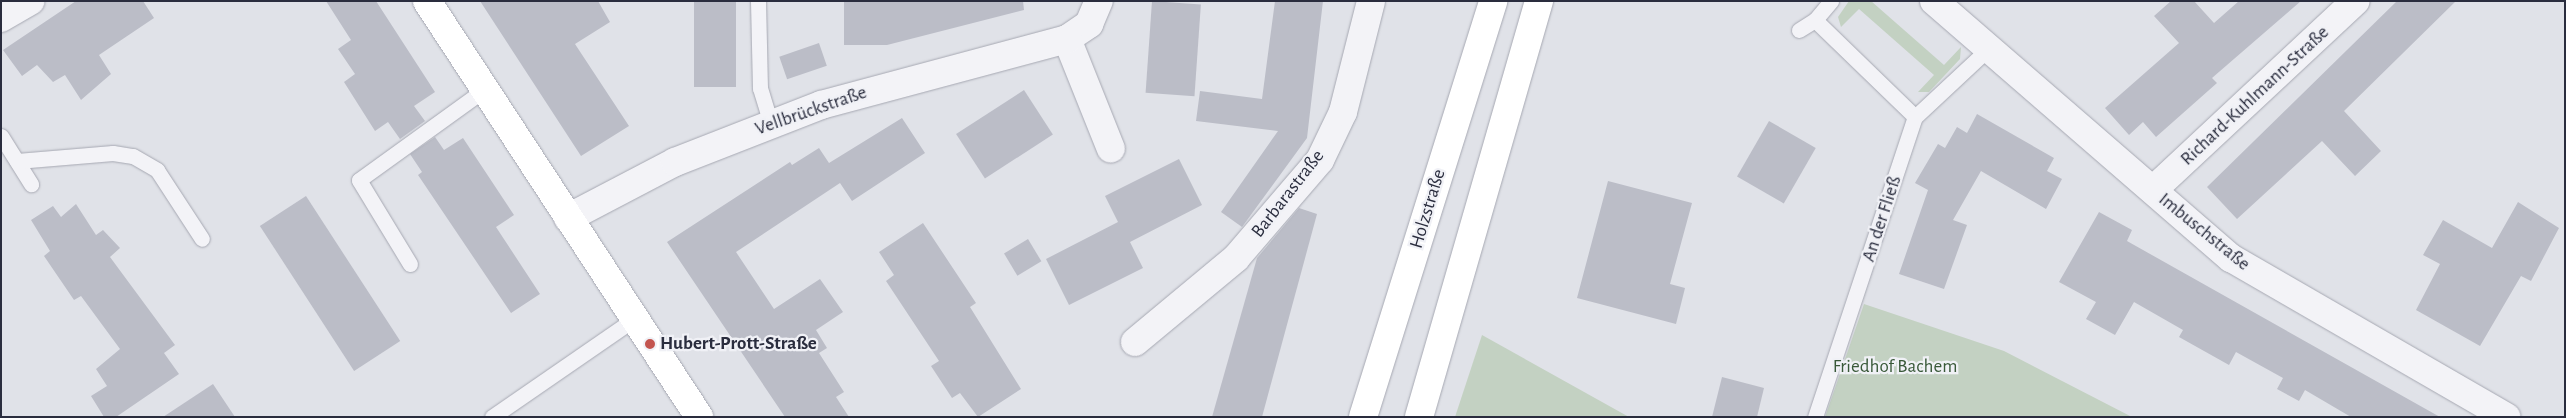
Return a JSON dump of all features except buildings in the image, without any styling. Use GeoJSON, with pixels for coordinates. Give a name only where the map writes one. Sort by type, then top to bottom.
{"type":"FeatureCollection","features":[{"type":"Feature","properties":{"kind":"main road"},"geometry":{"type":"LineString","coordinates":[[427,1],[699,417]]}},
{"type":"Feature","properties":{"kind":"main road","name":"Holzstraße"},"geometry":{"type":"LineString","coordinates":[[1363,417],[1493,1]]}},
{"type":"Feature","properties":{"kind":"main road"},"geometry":{"type":"LineString","coordinates":[[1419,417],[1539,1]]}},
{"type":"Feature","properties":{"kind":"street"},"geometry":{"type":"LineString","coordinates":[[1,18],[30,1]]}},
{"type":"Feature","properties":{"kind":"street","name":"Vellbrückstraße"},"geometry":{"type":"LineString","coordinates":[[568,218],[675,162],[771,124],[872,89],[1066,39],[1089,24],[1099,1]]}},
{"type":"Feature","properties":{"kind":"street","name":"Barbarastraße"},"geometry":{"type":"LineString","coordinates":[[1135,342],[1236,258],[1320,160],[1342,112],[1371,1]]}},
{"type":"Feature","properties":{"kind":"street","name":"Imbuschstraße"},"geometry":{"type":"LineString","coordinates":[[1934,1],[2231,258],[2263,279],[2506,417]]}},
{"type":"Feature","properties":{"kind":"street","name":"Richard-Kuhlmann-Straße"},"geometry":{"type":"LineString","coordinates":[[2153,190],[2356,1]]}},
{"type":"Feature","properties":{"kind":"street"},"geometry":{"type":"LineString","coordinates":[[1066,39],[1111,149]]}},
{"type":"Feature","properties":{"kind":"lane"},"geometry":{"type":"LineString","coordinates":[[758,1],[760,88],[771,124]]}},
{"type":"Feature","properties":{"kind":"lane"},"geometry":{"type":"LineString","coordinates":[[1799,30],[1815,20],[1831,1]]}},
{"type":"Feature","properties":{"kind":"lane"},"geometry":{"type":"LineString","coordinates":[[1815,20],[1915,117]]}},
{"type":"Feature","properties":{"kind":"lane","name":"An der Fließ"},"geometry":{"type":"LineString","coordinates":[[1815,417],[1915,117],[1988,48]]}},
{"type":"Feature","properties":{"kind":"lane"},"geometry":{"type":"LineString","coordinates":[[410,264],[359,180],[484,90]]}},
{"type":"Feature","properties":{"kind":"lane"},"geometry":{"type":"LineString","coordinates":[[1,136],[31,184]]}},
{"type":"Feature","properties":{"kind":"lane"},"geometry":{"type":"LineString","coordinates":[[17,162],[113,153],[134,156],[157,170],[202,239]]}},
{"type":"Feature","properties":{"kind":"lane"},"geometry":{"type":"LineString","coordinates":[[492,417],[634,319]]}},
{"type":"Feature","properties":{"kind":"green space"},"geometry":{"type":"Polygon","coordinates":[[[1849,1],[1871,1],[1944,65],[1961,47],[1960,59],[1929,92],[1918,92],[1934,75],[1859,9],[1841,27],[1838,17],[1849,1]]]}},
{"type":"Feature","properties":{"kind":"green space","name":"Friedhof Bachem"},"geometry":{"type":"Polygon","coordinates":[[[1864,304],[2004,351],[2132,417],[1825,417],[1864,304]]]}},
{"type":"Feature","properties":{"kind":"green space"},"geometry":{"type":"Polygon","coordinates":[[[1482,335],[1629,417],[1455,417],[1482,335]]]}},
{"type":"Feature","properties":{"kind":"place","name":"Hubert-Prott-Straße"},"geometry":{"type":"Point","coordinates":[650,344]}}]}
